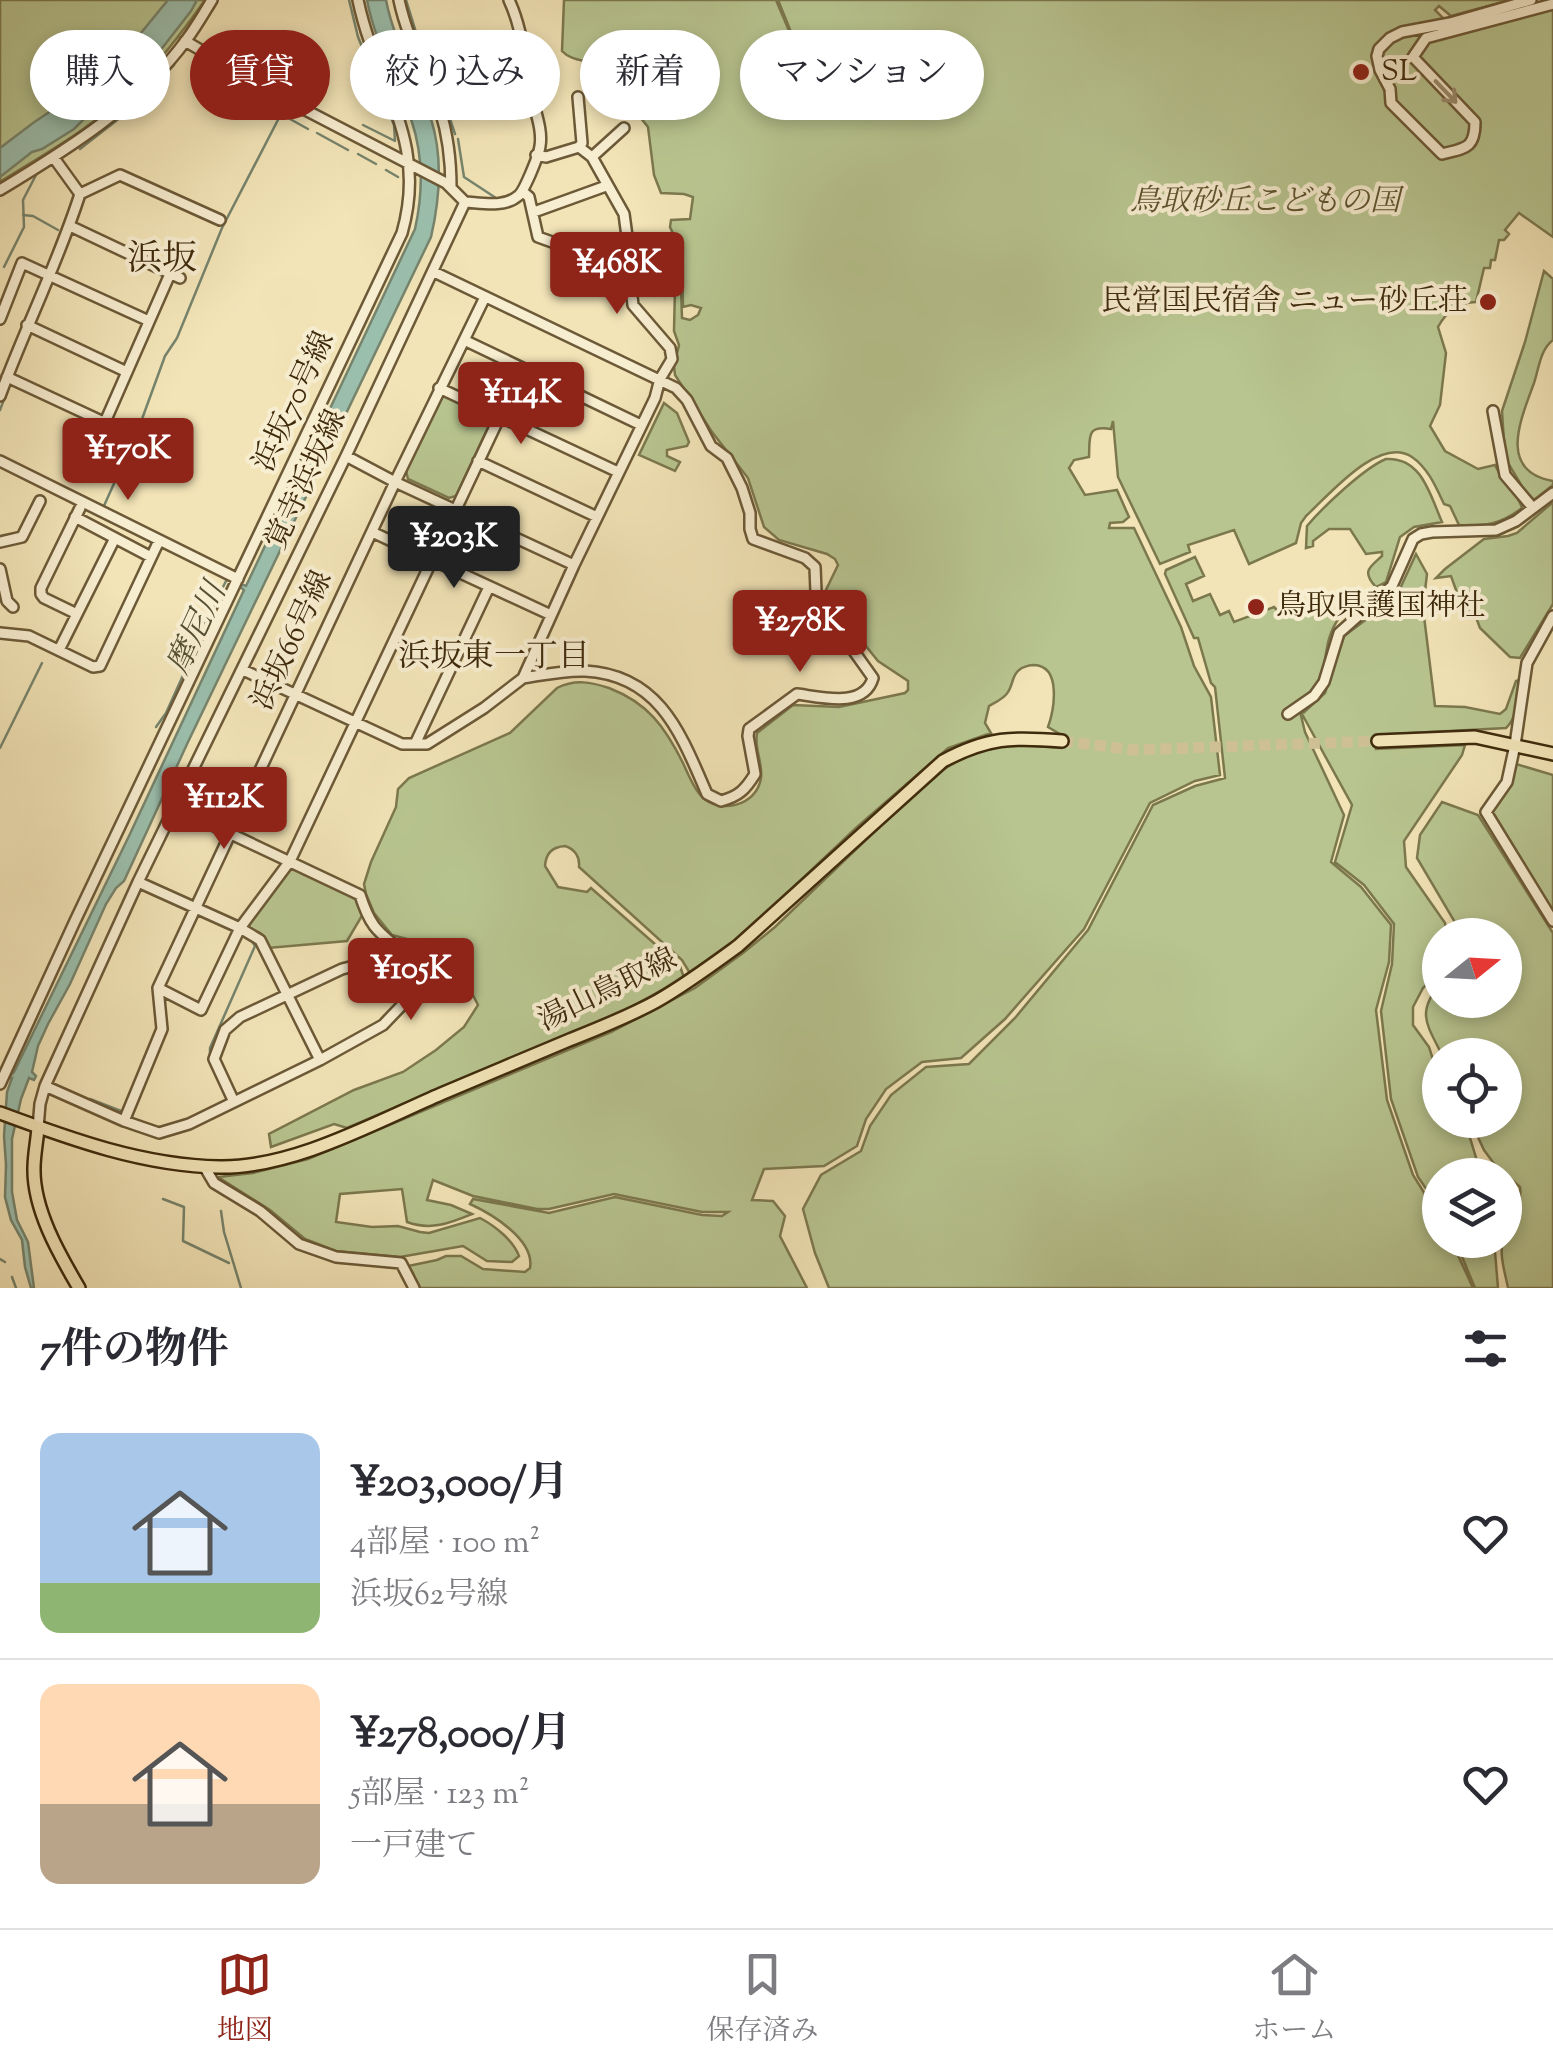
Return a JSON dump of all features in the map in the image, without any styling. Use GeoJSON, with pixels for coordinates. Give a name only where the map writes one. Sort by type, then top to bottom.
{"type":"FeatureCollection","features":[{"type":"Feature","properties":{"kind":"main road"},"geometry":{"type":"LineString","coordinates":[[1378,741],[1475,737],[1553,754]]}},
{"type":"Feature","properties":{"kind":"main road","name":"湯山鳥取線"},"geometry":{"type":"LineString","coordinates":[[1,1114],[149,1160],[223,1167],[267,1162],[306,1150],[634,1012],[706,970],[738,946],[926,773],[964,750],[1004,739],[1062,742]]}},
{"type":"Feature","properties":{"kind":"main road"},"geometry":{"type":"LineString","coordinates":[[38,1128],[34,1172],[43,1212],[55,1247],[80,1288]]}},
{"type":"Feature","properties":{"kind":"street"},"geometry":{"type":"LineString","coordinates":[[0,190],[98,127],[142,88],[185,41],[212,0]]}},
{"type":"Feature","properties":{"kind":"street","name":"浜坂70号線"},"geometry":{"type":"LineString","coordinates":[[0,1084],[402,233],[412,166],[400,119],[365,32],[358,0]]}},
{"type":"Feature","properties":{"kind":"street"},"geometry":{"type":"LineString","coordinates":[[400,0],[414,51],[440,111],[451,163],[449,185]]}},
{"type":"Feature","properties":{"kind":"street"},"geometry":{"type":"LineString","coordinates":[[185,41],[292,103],[449,185],[465,202],[503,203],[523,192],[540,145],[518,20],[509,0]]}},
{"type":"Feature","properties":{"kind":"street"},"geometry":{"type":"LineString","coordinates":[[1530,0],[1402,32],[1379,49],[1380,70],[1390,89],[1391,103],[1442,154],[1466,148],[1475,137],[1475,122],[1413,58],[1426,38],[1553,4]]}},
{"type":"Feature","properties":{"kind":"street"},"geometry":{"type":"LineString","coordinates":[[536,155],[546,157],[582,143],[578,97]]}},
{"type":"Feature","properties":{"kind":"street"},"geometry":{"type":"LineString","coordinates":[[592,156],[624,128]]}},
{"type":"Feature","properties":{"kind":"street"},"geometry":{"type":"LineString","coordinates":[[244,670],[402,744],[427,744],[523,678],[672,360],[670,348],[633,305],[624,214],[592,156],[579,147]]}},
{"type":"Feature","properties":{"kind":"street"},"geometry":{"type":"LineString","coordinates":[[54,158],[80,194]]}},
{"type":"Feature","properties":{"kind":"street"},"geometry":{"type":"LineString","coordinates":[[0,396],[80,194],[120,175],[220,221]]}},
{"type":"Feature","properties":{"kind":"street"},"geometry":{"type":"LineString","coordinates":[[534,212],[606,186]]}},
{"type":"Feature","properties":{"kind":"street"},"geometry":{"type":"LineString","coordinates":[[523,192],[529,197],[538,237],[631,266],[674,266]]}},
{"type":"Feature","properties":{"kind":"street","name":"覚寺浜坂線"},"geometry":{"type":"LineString","coordinates":[[38,1128],[45,1086],[138,882],[244,670],[465,202]]}},
{"type":"Feature","properties":{"kind":"street"},"geometry":{"type":"LineString","coordinates":[[70,226],[175,276],[149,322],[105,422]]}},
{"type":"Feature","properties":{"kind":"street"},"geometry":{"type":"LineString","coordinates":[[0,319],[22,263],[149,322]]}},
{"type":"Feature","properties":{"kind":"street"},"geometry":{"type":"LineString","coordinates":[[434,272],[676,388],[712,446],[727,458],[742,488],[754,539],[805,558],[816,567],[816,592],[821,604],[874,678],[872,686],[844,700],[797,694],[750,730],[755,774],[738,796],[721,801],[707,794],[683,738],[652,696],[614,676],[584,671],[523,678]]}},
{"type":"Feature","properties":{"kind":"street","name":"浜坂66号線"},"geometry":{"type":"LineString","coordinates":[[124,1120],[162,1030],[158,988],[484,297]]}},
{"type":"Feature","properties":{"kind":"street"},"geometry":{"type":"LineString","coordinates":[[27,325],[127,372]]}},
{"type":"Feature","properties":{"kind":"street"},"geometry":{"type":"LineString","coordinates":[[464,340],[642,425]]}},
{"type":"Feature","properties":{"kind":"street"},"geometry":{"type":"LineString","coordinates":[[7,377],[125,432]]}},
{"type":"Feature","properties":{"kind":"street"},"geometry":{"type":"LineString","coordinates":[[440,388],[618,472]]}},
{"type":"Feature","properties":{"kind":"street"},"geometry":{"type":"LineString","coordinates":[[1493,411],[1504,475],[1533,508]]}},
{"type":"Feature","properties":{"kind":"street"},"geometry":{"type":"LineString","coordinates":[[158,988],[201,1010],[240,928],[290,861],[500,416]]}},
{"type":"Feature","properties":{"kind":"street"},"geometry":{"type":"LineString","coordinates":[[346,456],[574,565]]}},
{"type":"Feature","properties":{"kind":"street"},"geometry":{"type":"LineString","coordinates":[[0,461],[238,580]]}},
{"type":"Feature","properties":{"kind":"street"},"geometry":{"type":"LineString","coordinates":[[478,461],[597,518]]}},
{"type":"Feature","properties":{"kind":"street"},"geometry":{"type":"LineString","coordinates":[[1288,714],[1314,696],[1324,682],[1339,633],[1392,586],[1412,540],[1432,532],[1496,530],[1511,524],[1553,493]]}},
{"type":"Feature","properties":{"kind":"street"},"geometry":{"type":"LineString","coordinates":[[0,542],[22,537],[40,501]]}},
{"type":"Feature","properties":{"kind":"street"},"geometry":{"type":"LineString","coordinates":[[77,614],[41,594],[77,513],[151,557]]}},
{"type":"Feature","properties":{"kind":"street"},"geometry":{"type":"LineString","coordinates":[[372,532],[552,615]]}},
{"type":"Feature","properties":{"kind":"street"},"geometry":{"type":"LineString","coordinates":[[58,650],[115,538]]}},
{"type":"Feature","properties":{"kind":"street"},"geometry":{"type":"LineString","coordinates":[[0,633],[30,636],[94,667],[100,666],[157,545]]}},
{"type":"Feature","properties":{"kind":"street"},"geometry":{"type":"LineString","coordinates":[[0,569],[7,601],[13,607]]}},
{"type":"Feature","properties":{"kind":"street"},"geometry":{"type":"LineString","coordinates":[[416,744],[489,587]]}},
{"type":"Feature","properties":{"kind":"street"},"geometry":{"type":"LineString","coordinates":[[1553,616],[1527,663],[1507,782],[1486,812],[1553,921]]}},
{"type":"Feature","properties":{"kind":"street"},"geometry":{"type":"LineString","coordinates":[[176,808],[360,895],[380,936],[407,956]]}},
{"type":"Feature","properties":{"kind":"street"},"geometry":{"type":"LineString","coordinates":[[138,882],[260,940],[320,1060]]}},
{"type":"Feature","properties":{"kind":"street"},"geometry":{"type":"LineString","coordinates":[[45,1086],[159,1133],[189,1124],[320,1060],[383,1025],[424,982],[415,958],[397,955],[342,968],[240,1017],[225,1030],[214,1059],[234,1102]]}},
{"type":"Feature","properties":{"kind":"street"},"geometry":{"type":"LineString","coordinates":[[204,1166],[214,1183],[260,1211],[299,1244],[336,1256],[401,1262],[414,1288]]}},
{"type":"Feature","properties":{"kind":"green space"},"geometry":{"type":"Polygon","coordinates":[[[0,0],[205,0],[170,46],[170,30],[30,30],[30,120],[94,120],[0,182],[0,0]]]}},
{"type":"Feature","properties":{"kind":"green space","name":"鳥取砂丘こどもの国"},"geometry":{"type":"Polygon","coordinates":[[[564,0],[776,0],[789,30],[740,30],[740,120],[984,120],[984,30],[790,30],[778,0],[1510,0],[1451,16],[1439,6],[1435,10],[1443,18],[1449,37],[1553,9],[1553,237],[1519,213],[1505,230],[1509,234],[1499,240],[1490,268],[1484,268],[1476,302],[1459,306],[1441,322],[1438,327],[1446,353],[1440,405],[1430,426],[1445,451],[1478,469],[1495,465],[1522,508],[1492,523],[1459,525],[1418,461],[1399,452],[1385,454],[1355,470],[1306,516],[1296,543],[1249,564],[1234,530],[1188,545],[1190,552],[1160,564],[1118,477],[1113,421],[1111,429],[1093,431],[1089,457],[1074,460],[1069,468],[1085,495],[1117,490],[1129,517],[1110,523],[1109,528],[1134,528],[1181,627],[1194,666],[1211,697],[1220,775],[1195,781],[1150,803],[1084,929],[1005,1019],[961,1058],[922,1062],[886,1089],[866,1119],[857,1146],[824,1166],[764,1169],[752,1200],[773,1201],[785,1216],[780,1236],[807,1288],[418,1288],[408,1266],[446,1256],[461,1256],[483,1269],[525,1272],[530,1268],[530,1258],[519,1238],[500,1221],[470,1204],[473,1199],[549,1213],[615,1197],[702,1215],[722,1216],[728,1212],[702,1212],[614,1194],[537,1209],[473,1196],[433,1180],[427,1200],[472,1214],[424,1226],[407,1222],[402,1189],[340,1194],[336,1222],[398,1226],[429,1233],[480,1218],[503,1234],[519,1256],[512,1262],[487,1261],[463,1246],[400,1257],[336,1251],[305,1239],[270,1210],[218,1177],[308,1159],[611,1032],[695,988],[743,953],[944,769],[967,756],[999,747],[1061,748],[1063,736],[1048,727],[1054,690],[1049,673],[1034,665],[1022,668],[1007,694],[989,706],[985,723],[991,733],[948,748],[731,946],[691,975],[682,960],[579,867],[574,851],[565,846],[553,849],[545,866],[558,887],[587,892],[591,888],[680,966],[684,978],[627,1009],[347,1128],[334,1124],[271,1147],[269,1134],[354,1090],[403,1072],[436,1050],[464,1027],[478,1005],[449,949],[438,942],[392,935],[374,913],[366,894],[364,884],[396,807],[398,789],[409,778],[510,733],[557,688],[583,682],[623,694],[645,709],[669,738],[701,796],[717,805],[736,805],[752,795],[761,778],[757,733],[793,705],[839,707],[908,690],[908,681],[878,661],[828,599],[825,592],[838,565],[835,559],[779,540],[764,527],[748,478],[675,375],[679,345],[674,331],[675,286],[681,287],[682,318],[690,320],[701,308],[683,307],[682,253],[670,227],[671,220],[690,219],[693,197],[661,193],[654,175],[648,127],[642,120],[720,120],[720,30],[580,30],[580,60],[562,51],[564,0]]]}},
{"type":"Feature","properties":{"kind":"green space"},"geometry":{"type":"Polygon","coordinates":[[[1544,271],[1553,279],[1553,340],[1540,360],[1518,442],[1525,467],[1553,481],[1534,500],[1505,458],[1502,411],[1544,271]]]}},
{"type":"Feature","properties":{"kind":"green space"},"geometry":{"type":"Polygon","coordinates":[[[447,394],[490,415],[491,421],[456,496],[449,498],[408,479],[406,471],[441,397],[447,394]]]}},
{"type":"Feature","properties":{"kind":"green space"},"geometry":{"type":"Polygon","coordinates":[[[664,403],[677,413],[689,442],[687,446],[667,450],[667,456],[680,462],[675,471],[639,455],[664,403]]]}},
{"type":"Feature","properties":{"kind":"green space"},"geometry":{"type":"Polygon","coordinates":[[[1386,459],[1408,464],[1416,471],[1442,522],[1414,527],[1400,537],[1386,582],[1376,587],[1368,573],[1382,552],[1366,554],[1350,529],[1329,529],[1306,548],[1307,526],[1356,479],[1386,459]]]}},
{"type":"Feature","properties":{"kind":"green space"},"geometry":{"type":"Polygon","coordinates":[[[1553,502],[1553,604],[1520,658],[1510,657],[1480,628],[1474,612],[1464,612],[1451,576],[1436,578],[1484,539],[1517,533],[1553,502]]]}},
{"type":"Feature","properties":{"kind":"green space"},"geometry":{"type":"Polygon","coordinates":[[[1416,554],[1427,574],[1423,608],[1435,706],[1500,714],[1519,680],[1515,712],[1506,728],[1375,735],[1376,749],[1465,745],[1404,841],[1406,867],[1442,918],[1422,918],[1422,990],[1413,1007],[1413,1025],[1422,1038],[1422,1138],[1470,1138],[1476,1158],[1422,1158],[1422,1183],[1391,1099],[1381,1011],[1392,964],[1394,924],[1364,885],[1335,862],[1352,805],[1302,714],[1325,693],[1344,636],[1398,593],[1416,554]]]}},
{"type":"Feature","properties":{"kind":"green space"},"geometry":{"type":"Polygon","coordinates":[[[1195,557],[1204,576],[1186,584],[1193,601],[1210,594],[1220,615],[1229,611],[1234,622],[1289,605],[1296,617],[1328,604],[1339,618],[1328,641],[1318,683],[1298,703],[1305,732],[1344,815],[1331,862],[1361,887],[1391,925],[1389,962],[1376,1010],[1387,1100],[1413,1175],[1422,1189],[1422,1258],[1459,1258],[1473,1288],[829,1288],[803,1209],[821,1175],[861,1151],[870,1126],[891,1095],[926,1067],[969,1064],[1015,1018],[1088,930],[1153,805],[1195,786],[1225,778],[1215,687],[1198,638],[1194,638],[1166,570],[1195,557]]]}},
{"type":"Feature","properties":{"kind":"green space"},"geometry":{"type":"Polygon","coordinates":[[[1516,764],[1553,775],[1553,915],[1491,816],[1490,809],[1512,778],[1516,764]]]}},
{"type":"Feature","properties":{"kind":"green space"},"geometry":{"type":"Polygon","coordinates":[[[1442,802],[1478,815],[1553,933],[1553,1288],[1508,1288],[1502,1258],[1522,1258],[1522,1158],[1490,1158],[1478,1138],[1522,1138],[1522,1038],[1434,1038],[1426,1019],[1522,1018],[1522,918],[1452,918],[1417,858],[1420,835],[1442,802]]]}},
{"type":"Feature","properties":{"kind":"green space"},"geometry":{"type":"Polygon","coordinates":[[[295,866],[354,895],[363,914],[347,941],[268,948],[260,933],[250,929],[249,923],[289,867],[295,866]]]}},
{"type":"Feature","properties":{"kind":"green space"},"geometry":{"type":"Polygon","coordinates":[[[1462,1258],[1496,1258],[1498,1288],[1475,1288],[1462,1258]]]}},
{"type":"Feature","properties":{"kind":"shaded area"},"geometry":{"type":"Polygon","coordinates":[[[168,0],[197,0],[170,38],[170,30],[143,30],[168,0]]]}},
{"type":"Feature","properties":{"kind":"shaded area"},"geometry":{"type":"Polygon","coordinates":[[[367,0],[386,0],[395,30],[375,30],[367,0]]]}},
{"type":"Feature","properties":{"kind":"shaded area"},"geometry":{"type":"Polygon","coordinates":[[[83,120],[0,177],[0,148],[33,123],[83,120]]]}},
{"type":"Feature","properties":{"kind":"shaded area"},"geometry":{"type":"Polygon","coordinates":[[[411,120],[431,120],[439,178],[431,237],[124,881],[106,904],[38,1046],[32,1072],[36,1076],[34,1080],[29,1078],[21,1099],[12,1139],[12,1192],[17,1220],[28,1242],[31,1288],[22,1240],[5,1197],[4,1136],[7,1092],[12,1078],[8,1078],[129,836],[244,590],[239,586],[246,586],[415,229],[420,188],[418,146],[411,120]]]}},
{"type":"Feature","properties":{"kind":"waterway"},"geometry":{"type":"LineString","coordinates":[[349,0],[358,37],[394,125],[395,141],[363,125]]}},
{"type":"Feature","properties":{"kind":"waterway"},"geometry":{"type":"LineString","coordinates":[[406,0],[415,30]]}},
{"type":"Feature","properties":{"kind":"waterway"},"geometry":{"type":"LineString","coordinates":[[170,69],[174,65]]}},
{"type":"Feature","properties":{"kind":"waterway"},"geometry":{"type":"LineString","coordinates":[[103,508],[222,228],[281,114],[308,129]]}},
{"type":"Feature","properties":{"kind":"waterway"},"geometry":{"type":"LineString","coordinates":[[80,149],[117,120]]}},
{"type":"Feature","properties":{"kind":"waterway"},"geometry":{"type":"LineString","coordinates":[[450,120],[455,134]]}},
{"type":"Feature","properties":{"kind":"waterway"},"geometry":{"type":"LineString","coordinates":[[317,133],[348,150]]}},
{"type":"Feature","properties":{"kind":"waterway"},"geometry":{"type":"LineString","coordinates":[[458,139],[464,177],[496,198]]}},
{"type":"Feature","properties":{"kind":"waterway"},"geometry":{"type":"LineString","coordinates":[[358,154],[376,164]]}},
{"type":"Feature","properties":{"kind":"waterway"},"geometry":{"type":"LineString","coordinates":[[386,170],[398,177]]}},
{"type":"Feature","properties":{"kind":"waterway"},"geometry":{"type":"LineString","coordinates":[[4,267],[24,227],[23,200],[36,175]]}},
{"type":"Feature","properties":{"kind":"waterway"},"geometry":{"type":"LineString","coordinates":[[23,215],[33,216],[58,230]]}},
{"type":"Feature","properties":{"kind":"waterway"},"geometry":{"type":"LineString","coordinates":[[13,376],[28,337]]}},
{"type":"Feature","properties":{"kind":"waterway"},"geometry":{"type":"LineString","coordinates":[[0,410],[10,383]]}},
{"type":"Feature","properties":{"kind":"waterway","name":"摩尼川"},"geometry":{"type":"LineString","coordinates":[[199,635],[227,579]]}},
{"type":"Feature","properties":{"kind":"waterway","name":"摩尼川"},"geometry":{"type":"LineString","coordinates":[[156,727],[199,640]]}},
{"type":"Feature","properties":{"kind":"waterway"},"geometry":{"type":"LineString","coordinates":[[0,748],[42,663]]}},
{"type":"Feature","properties":{"kind":"waterway"},"geometry":{"type":"LineString","coordinates":[[210,1058],[210,1048],[255,946],[246,938]]}},
{"type":"Feature","properties":{"kind":"waterway"},"geometry":{"type":"LineString","coordinates":[[90,1099],[121,1111]]}},
{"type":"Feature","properties":{"kind":"waterway"},"geometry":{"type":"LineString","coordinates":[[163,1199],[184,1207],[183,1241],[229,1263]]}},
{"type":"Feature","properties":{"kind":"waterway"},"geometry":{"type":"LineString","coordinates":[[221,1211],[241,1288]]}},
{"type":"Feature","properties":{"kind":"waterway"},"geometry":{"type":"LineString","coordinates":[[0,1259],[5,1262]]}},
{"type":"Feature","properties":{"kind":"waterway"},"geometry":{"type":"LineString","coordinates":[[12,1277],[16,1288]]}},
{"type":"Feature","properties":{"kind":"tunnel"},"geometry":{"type":"LineString","coordinates":[[1062,741],[1133,750],[1378,741]]}},
{"type":"Feature","properties":{"kind":"place","name":"SL"},"geometry":{"type":"Point","coordinates":[1361,72]}},
{"type":"Feature","properties":{"kind":"place","name":"民営国民宿舎 ニュー砂丘荘"},"geometry":{"type":"Point","coordinates":[1488,302]}},
{"type":"Feature","properties":{"kind":"place","name":"鳥取県護国神社"},"geometry":{"type":"Point","coordinates":[1256,607]}},
{"type":"Feature","properties":{"kind":"district","name":"浜坂"},"geometry":{"type":"Point","coordinates":[162,260]}},
{"type":"Feature","properties":{"kind":"district","name":"浜坂東一丁目"},"geometry":{"type":"Point","coordinates":[494,658]}}]}
